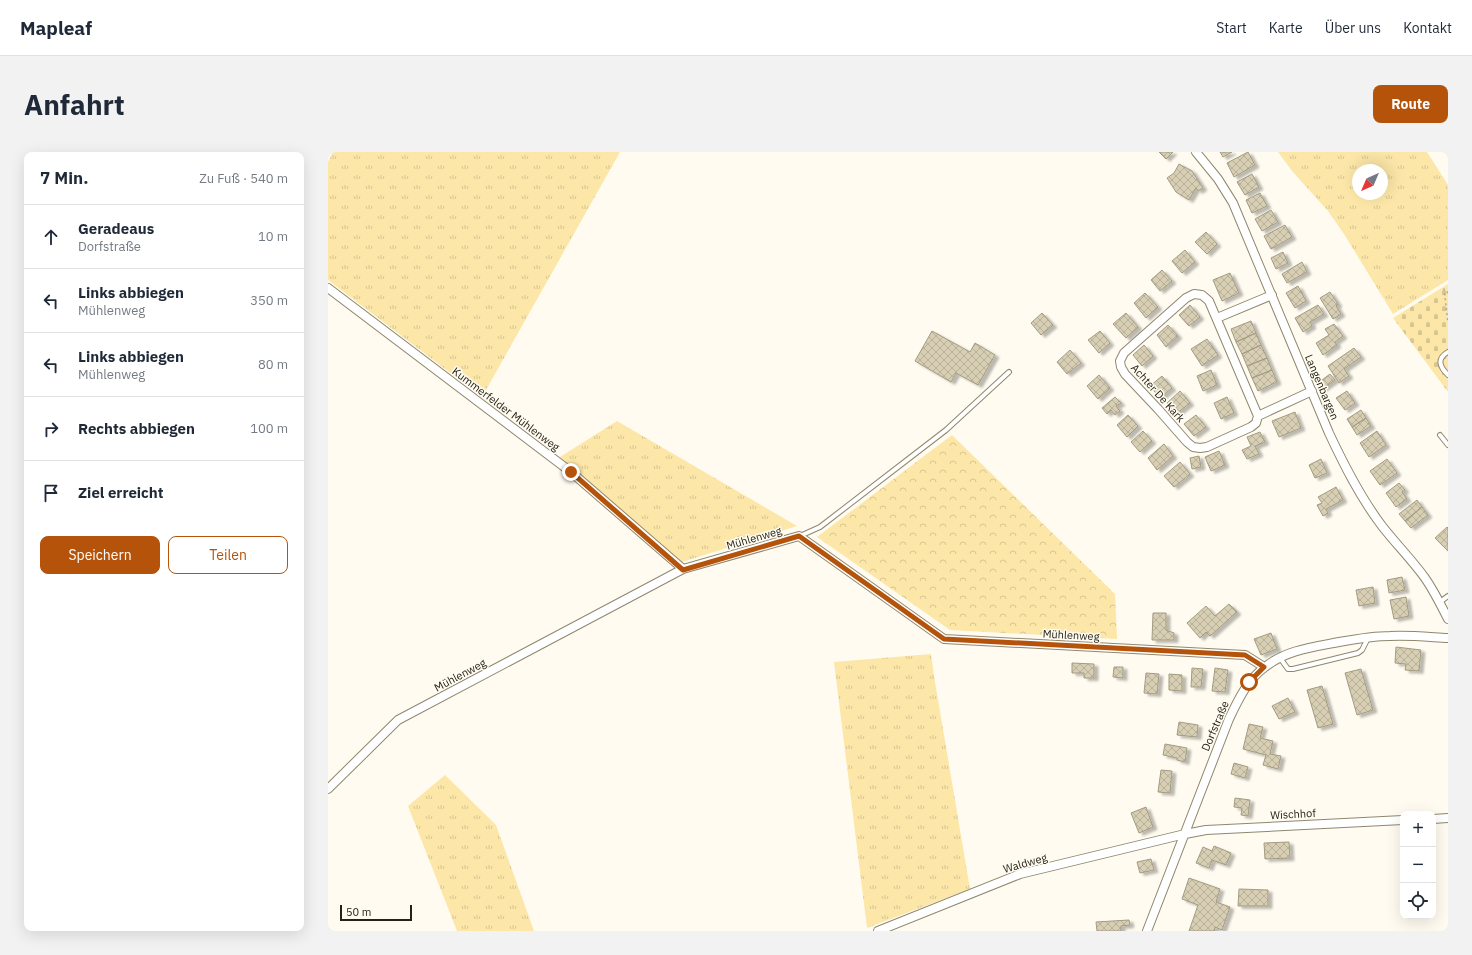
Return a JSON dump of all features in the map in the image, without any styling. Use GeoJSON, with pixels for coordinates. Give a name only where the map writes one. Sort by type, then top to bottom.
{"type":"FeatureCollection","features":[{"type":"Feature","properties":{"kind":"street","name":"Langenbargen"},"geometry":{"type":"LineString","coordinates":[[1196,152],[1218,179],[1232,203],[1332,440],[1360,494],[1382,526],[1424,577],[1448,618]]}},
{"type":"Feature","properties":{"kind":"street","name":"Kummerfelder Mühlenweg"},"geometry":{"type":"LineString","coordinates":[[328,288],[571,472],[683,570]]}},
{"type":"Feature","properties":{"kind":"street","name":"Achter De Kark"},"geometry":{"type":"LineString","coordinates":[[1194,294],[1202,295],[1209,301],[1217,318],[1258,416],[1256,423],[1251,427],[1207,447],[1193,447],[1125,374],[1121,367],[1120,361],[1124,353],[1194,294]]}},
{"type":"Feature","properties":{"kind":"street"},"geometry":{"type":"LineString","coordinates":[[1217,318],[1272,296]]}},
{"type":"Feature","properties":{"kind":"street","name":"Achter De Kark"},"geometry":{"type":"LineString","coordinates":[[1258,416],[1312,392]]}},
{"type":"Feature","properties":{"kind":"street","name":"Mühlenweg"},"geometry":{"type":"LineString","coordinates":[[328,789],[398,720],[683,570],[799,536],[944,639],[1245,655],[1264,667]]}},
{"type":"Feature","properties":{"kind":"street","name":"Dorfstraße"},"geometry":{"type":"LineString","coordinates":[[1146,931],[1229,719],[1249,682],[1264,667],[1280,657],[1302,648],[1368,637],[1392,636],[1448,638]]}},
{"type":"Feature","properties":{"kind":"street"},"geometry":{"type":"LineString","coordinates":[[1436,819],[1448,818]]}},
{"type":"Feature","properties":{"kind":"street","name":"Wischhof"},"geometry":{"type":"LineString","coordinates":[[1185,834],[1214,830],[1400,820]]}},
{"type":"Feature","properties":{"kind":"street","name":"Waldweg"},"geometry":{"type":"LineString","coordinates":[[878,931],[1020,874],[1185,834]]}},
{"type":"Feature","properties":{"kind":"lane"},"geometry":{"type":"LineString","coordinates":[[1448,352],[1441,358],[1440,363],[1442,370],[1448,375]]}},
{"type":"Feature","properties":{"kind":"lane"},"geometry":{"type":"LineString","coordinates":[[799,536],[820,527],[946,430],[1009,372]]}},
{"type":"Feature","properties":{"kind":"lane"},"geometry":{"type":"LineString","coordinates":[[1440,435],[1448,445]]}},
{"type":"Feature","properties":{"kind":"lane"},"geometry":{"type":"LineString","coordinates":[[1440,602],[1448,596]]}},
{"type":"Feature","properties":{"kind":"lane"},"geometry":{"type":"LineString","coordinates":[[1280,657],[1288,669],[1293,669],[1358,653],[1362,650],[1368,637]]}},
{"type":"Feature","properties":{"kind":"path"},"geometry":{"type":"LineString","coordinates":[[1448,293],[1444,289],[1448,323]]}},
{"type":"Feature","properties":{"kind":"green space"},"geometry":{"type":"Polygon","coordinates":[[[333,152],[620,152],[482,397],[328,280],[328,162],[333,152]]]}},
{"type":"Feature","properties":{"kind":"green space"},"geometry":{"type":"Polygon","coordinates":[[[1278,152],[1427,152],[1448,185],[1448,280],[1393,314],[1344,234],[1328,211],[1292,171],[1278,152]]]}},
{"type":"Feature","properties":{"kind":"green space"},"geometry":{"type":"Polygon","coordinates":[[[1448,284],[1448,392],[1393,318],[1448,284]]]}},
{"type":"Feature","properties":{"kind":"green space"},"geometry":{"type":"Polygon","coordinates":[[[617,421],[797,526],[682,562],[560,457],[617,421]]]}},
{"type":"Feature","properties":{"kind":"green space"},"geometry":{"type":"Polygon","coordinates":[[[952,435],[1115,594],[1117,639],[950,630],[817,537],[952,435]]]}},
{"type":"Feature","properties":{"kind":"green space"},"geometry":{"type":"Polygon","coordinates":[[[931,654],[970,889],[867,928],[834,662],[931,654]]]}},
{"type":"Feature","properties":{"kind":"green space"},"geometry":{"type":"Polygon","coordinates":[[[445,775],[496,825],[534,931],[457,931],[408,806],[445,775]]]}},
{"type":"Feature","properties":{"kind":"building"},"geometry":{"type":"Polygon","coordinates":[[[1159,152],[1173,152],[1166,159],[1159,152]]]}},
{"type":"Feature","properties":{"kind":"building"},"geometry":{"type":"Polygon","coordinates":[[[1220,152],[1232,152],[1223,157],[1220,152]]]}},
{"type":"Feature","properties":{"kind":"building"},"geometry":{"type":"Polygon","coordinates":[[[1248,152],[1255,165],[1234,177],[1227,163],[1248,152]]]}},
{"type":"Feature","properties":{"kind":"building"},"geometry":{"type":"Polygon","coordinates":[[[1179,164],[1192,171],[1203,188],[1198,191],[1196,188],[1189,200],[1176,192],[1167,178],[1174,173],[1179,164]]]}},
{"type":"Feature","properties":{"kind":"building"},"geometry":{"type":"Polygon","coordinates":[[[1252,174],[1259,187],[1245,195],[1237,182],[1252,174]]]}},
{"type":"Feature","properties":{"kind":"building"},"geometry":{"type":"Polygon","coordinates":[[[1260,193],[1267,206],[1252,213],[1246,200],[1260,193]]]}},
{"type":"Feature","properties":{"kind":"building"},"geometry":{"type":"Polygon","coordinates":[[[1271,210],[1278,222],[1262,231],[1255,219],[1271,210]]]}},
{"type":"Feature","properties":{"kind":"building"},"geometry":{"type":"Polygon","coordinates":[[[1285,225],[1292,237],[1271,249],[1264,236],[1285,225]]]}},
{"type":"Feature","properties":{"kind":"building"},"geometry":{"type":"Polygon","coordinates":[[[1206,232],[1217,244],[1207,254],[1195,242],[1206,232]]]}},
{"type":"Feature","properties":{"kind":"building"},"geometry":{"type":"Polygon","coordinates":[[[1185,250],[1195,262],[1182,273],[1172,261],[1185,250]]]}},
{"type":"Feature","properties":{"kind":"building"},"geometry":{"type":"Polygon","coordinates":[[[1283,252],[1288,263],[1276,269],[1271,258],[1283,252]]]}},
{"type":"Feature","properties":{"kind":"building"},"geometry":{"type":"Polygon","coordinates":[[[1302,262],[1307,272],[1287,283],[1282,274],[1302,262]]]}},
{"type":"Feature","properties":{"kind":"building"},"geometry":{"type":"Polygon","coordinates":[[[1162,270],[1172,281],[1160,291],[1151,280],[1162,270]]]}},
{"type":"Feature","properties":{"kind":"building"},"geometry":{"type":"Polygon","coordinates":[[[1230,273],[1239,293],[1222,301],[1213,280],[1230,273]]]}},
{"type":"Feature","properties":{"kind":"building"},"geometry":{"type":"Polygon","coordinates":[[[1298,286],[1306,301],[1295,308],[1286,293],[1298,286]]]}},
{"type":"Feature","properties":{"kind":"building"},"geometry":{"type":"Polygon","coordinates":[[[1330,292],[1338,304],[1336,306],[1341,314],[1333,319],[1320,298],[1330,292]]]}},
{"type":"Feature","properties":{"kind":"building"},"geometry":{"type":"Polygon","coordinates":[[[1145,293],[1158,307],[1146,318],[1134,303],[1145,293]]]}},
{"type":"Feature","properties":{"kind":"building"},"geometry":{"type":"Polygon","coordinates":[[[1190,305],[1200,317],[1189,326],[1179,315],[1190,305]]]}},
{"type":"Feature","properties":{"kind":"building"},"geometry":{"type":"Polygon","coordinates":[[[1318,305],[1324,314],[1310,322],[1312,326],[1303,332],[1295,318],[1318,305]]]}},
{"type":"Feature","properties":{"kind":"building"},"geometry":{"type":"Polygon","coordinates":[[[1042,313],[1053,325],[1041,335],[1031,323],[1042,313]]]}},
{"type":"Feature","properties":{"kind":"building"},"geometry":{"type":"Polygon","coordinates":[[[1126,313],[1138,327],[1126,338],[1113,324],[1126,313]]]}},
{"type":"Feature","properties":{"kind":"building"},"geometry":{"type":"Polygon","coordinates":[[[1251,321],[1256,333],[1236,342],[1231,329],[1251,321]]]}},
{"type":"Feature","properties":{"kind":"building"},"geometry":{"type":"Polygon","coordinates":[[[1334,324],[1343,336],[1335,342],[1337,345],[1323,355],[1316,343],[1329,335],[1325,329],[1334,324]]]}},
{"type":"Feature","properties":{"kind":"building"},"geometry":{"type":"Polygon","coordinates":[[[1168,325],[1178,336],[1166,347],[1157,335],[1168,325]]]}},
{"type":"Feature","properties":{"kind":"building"},"geometry":{"type":"Polygon","coordinates":[[[932,331],[970,352],[975,343],[995,355],[978,385],[956,373],[951,382],[915,361],[932,331]]]}},
{"type":"Feature","properties":{"kind":"building"},"geometry":{"type":"Polygon","coordinates":[[[1100,331],[1110,343],[1099,353],[1088,340],[1100,331]]]}},
{"type":"Feature","properties":{"kind":"building"},"geometry":{"type":"Polygon","coordinates":[[[1256,333],[1261,345],[1242,354],[1236,342],[1256,333]]]}},
{"type":"Feature","properties":{"kind":"building"},"geometry":{"type":"Polygon","coordinates":[[[1207,339],[1218,355],[1202,366],[1191,349],[1207,339]]]}},
{"type":"Feature","properties":{"kind":"building"},"geometry":{"type":"Polygon","coordinates":[[[1144,345],[1153,356],[1142,366],[1133,355],[1144,345]]]}},
{"type":"Feature","properties":{"kind":"building"},"geometry":{"type":"Polygon","coordinates":[[[1261,345],[1267,358],[1247,366],[1242,354],[1261,345]]]}},
{"type":"Feature","properties":{"kind":"building"},"geometry":{"type":"Polygon","coordinates":[[[1354,348],[1361,357],[1344,369],[1349,376],[1339,383],[1328,366],[1354,348]]]}},
{"type":"Feature","properties":{"kind":"building"},"geometry":{"type":"Polygon","coordinates":[[[1070,350],[1081,363],[1067,374],[1057,362],[1070,350]]]}},
{"type":"Feature","properties":{"kind":"building"},"geometry":{"type":"Polygon","coordinates":[[[1267,358],[1272,370],[1252,378],[1247,366],[1267,358]]]}},
{"type":"Feature","properties":{"kind":"building"},"geometry":{"type":"Polygon","coordinates":[[[1211,370],[1217,385],[1203,391],[1197,376],[1211,370]]]}},
{"type":"Feature","properties":{"kind":"building"},"geometry":{"type":"Polygon","coordinates":[[[1272,370],[1277,382],[1258,391],[1252,378],[1272,370]]]}},
{"type":"Feature","properties":{"kind":"building"},"geometry":{"type":"Polygon","coordinates":[[[1330,374],[1335,380],[1322,389],[1318,383],[1330,374]]]}},
{"type":"Feature","properties":{"kind":"building"},"geometry":{"type":"Polygon","coordinates":[[[1099,375],[1110,388],[1098,399],[1087,386],[1099,375]]]}},
{"type":"Feature","properties":{"kind":"building"},"geometry":{"type":"Polygon","coordinates":[[[1162,376],[1172,388],[1160,398],[1150,386],[1162,376]]]}},
{"type":"Feature","properties":{"kind":"building"},"geometry":{"type":"Polygon","coordinates":[[[1180,391],[1190,403],[1176,414],[1167,403],[1180,391]]]}},
{"type":"Feature","properties":{"kind":"building"},"geometry":{"type":"Polygon","coordinates":[[[1347,391],[1355,403],[1345,410],[1336,398],[1347,391]]]}},
{"type":"Feature","properties":{"kind":"building"},"geometry":{"type":"Polygon","coordinates":[[[1115,397],[1121,403],[1116,406],[1120,411],[1115,415],[1111,410],[1107,414],[1102,408],[1115,397]]]}},
{"type":"Feature","properties":{"kind":"building"},"geometry":{"type":"Polygon","coordinates":[[[1227,397],[1234,413],[1221,419],[1214,403],[1227,397]]]}},
{"type":"Feature","properties":{"kind":"building"},"geometry":{"type":"Polygon","coordinates":[[[1361,410],[1366,418],[1352,427],[1347,419],[1361,410]]]}},
{"type":"Feature","properties":{"kind":"building"},"geometry":{"type":"Polygon","coordinates":[[[1295,412],[1301,428],[1279,437],[1272,421],[1295,412]]]}},
{"type":"Feature","properties":{"kind":"building"},"geometry":{"type":"Polygon","coordinates":[[[1128,415],[1138,426],[1127,437],[1117,425],[1128,415]]]}},
{"type":"Feature","properties":{"kind":"building"},"geometry":{"type":"Polygon","coordinates":[[[1196,415],[1206,427],[1194,436],[1184,424],[1196,415]]]}},
{"type":"Feature","properties":{"kind":"building"},"geometry":{"type":"Polygon","coordinates":[[[1366,418],[1371,426],[1357,435],[1352,427],[1366,418]]]}},
{"type":"Feature","properties":{"kind":"building"},"geometry":{"type":"Polygon","coordinates":[[[1143,431],[1152,441],[1140,452],[1131,442],[1143,431]]]}},
{"type":"Feature","properties":{"kind":"building"},"geometry":{"type":"Polygon","coordinates":[[[1377,431],[1386,445],[1369,457],[1360,443],[1377,431]]]}},
{"type":"Feature","properties":{"kind":"building"},"geometry":{"type":"Polygon","coordinates":[[[1260,432],[1265,442],[1255,446],[1259,454],[1247,459],[1242,450],[1251,446],[1247,437],[1260,432]]]}},
{"type":"Feature","properties":{"kind":"building"},"geometry":{"type":"Polygon","coordinates":[[[1164,444],[1173,456],[1157,470],[1148,458],[1164,444]]]}},
{"type":"Feature","properties":{"kind":"building"},"geometry":{"type":"Polygon","coordinates":[[[1219,451],[1225,465],[1211,471],[1205,457],[1219,451]]]}},
{"type":"Feature","properties":{"kind":"building"},"geometry":{"type":"Polygon","coordinates":[[[1199,456],[1201,467],[1192,469],[1190,458],[1199,456]]]}},
{"type":"Feature","properties":{"kind":"building"},"geometry":{"type":"Polygon","coordinates":[[[1321,459],[1327,473],[1315,478],[1309,465],[1321,459]]]}},
{"type":"Feature","properties":{"kind":"building"},"geometry":{"type":"Polygon","coordinates":[[[1387,459],[1397,473],[1380,485],[1370,471],[1387,459]]]}},
{"type":"Feature","properties":{"kind":"building"},"geometry":{"type":"Polygon","coordinates":[[[1180,462],[1190,474],[1174,487],[1164,476],[1180,462]]]}},
{"type":"Feature","properties":{"kind":"building"},"geometry":{"type":"Polygon","coordinates":[[[1399,483],[1405,490],[1402,492],[1407,499],[1396,507],[1386,493],[1399,483]]]}},
{"type":"Feature","properties":{"kind":"building"},"geometry":{"type":"Polygon","coordinates":[[[1336,487],[1343,500],[1326,509],[1328,513],[1323,516],[1317,505],[1322,503],[1318,497],[1336,487]]]}},
{"type":"Feature","properties":{"kind":"building"},"geometry":{"type":"Polygon","coordinates":[[[1417,500],[1422,507],[1405,521],[1399,514],[1417,500]]]}},
{"type":"Feature","properties":{"kind":"building"},"geometry":{"type":"Polygon","coordinates":[[[1422,507],[1428,515],[1411,528],[1405,521],[1422,507]]]}},
{"type":"Feature","properties":{"kind":"building"},"geometry":{"type":"Polygon","coordinates":[[[1447,527],[1448,528],[1448,551],[1435,538],[1447,527]]]}},
{"type":"Feature","properties":{"kind":"building"},"geometry":{"type":"Polygon","coordinates":[[[1402,577],[1405,590],[1389,593],[1387,580],[1402,577]]]}},
{"type":"Feature","properties":{"kind":"building"},"geometry":{"type":"Polygon","coordinates":[[[1373,587],[1375,603],[1359,606],[1356,590],[1373,587]]]}},
{"type":"Feature","properties":{"kind":"building"},"geometry":{"type":"Polygon","coordinates":[[[1406,597],[1409,616],[1394,619],[1390,600],[1406,597]]]}},
{"type":"Feature","properties":{"kind":"building"},"geometry":{"type":"Polygon","coordinates":[[[1229,604],[1237,612],[1210,636],[1206,632],[1200,638],[1187,623],[1206,606],[1215,616],[1229,604]]]}},
{"type":"Feature","properties":{"kind":"building"},"geometry":{"type":"Polygon","coordinates":[[[1153,613],[1166,613],[1166,630],[1174,633],[1174,640],[1152,640],[1153,613]]]}},
{"type":"Feature","properties":{"kind":"building"},"geometry":{"type":"Polygon","coordinates":[[[1271,633],[1277,649],[1261,655],[1254,639],[1271,633]]]}},
{"type":"Feature","properties":{"kind":"building"},"geometry":{"type":"Polygon","coordinates":[[[1396,647],[1421,650],[1419,671],[1405,670],[1406,664],[1395,663],[1396,647]]]}},
{"type":"Feature","properties":{"kind":"building"},"geometry":{"type":"Polygon","coordinates":[[[1072,663],[1094,664],[1094,678],[1084,678],[1084,673],[1072,673],[1072,663]]]}},
{"type":"Feature","properties":{"kind":"building"},"geometry":{"type":"Polygon","coordinates":[[[1114,667],[1123,667],[1123,678],[1113,677],[1114,667]]]}},
{"type":"Feature","properties":{"kind":"building"},"geometry":{"type":"Polygon","coordinates":[[[1192,668],[1203,669],[1201,687],[1191,687],[1192,668]]]}},
{"type":"Feature","properties":{"kind":"building"},"geometry":{"type":"Polygon","coordinates":[[[1215,668],[1228,670],[1225,692],[1212,691],[1215,668]]]}},
{"type":"Feature","properties":{"kind":"building"},"geometry":{"type":"Polygon","coordinates":[[[1361,669],[1373,710],[1357,715],[1345,673],[1361,669]]]}},
{"type":"Feature","properties":{"kind":"building"},"geometry":{"type":"Polygon","coordinates":[[[1146,673],[1159,674],[1157,694],[1144,693],[1146,673]]]}},
{"type":"Feature","properties":{"kind":"building"},"geometry":{"type":"Polygon","coordinates":[[[1169,674],[1182,675],[1182,691],[1169,690],[1169,674]]]}},
{"type":"Feature","properties":{"kind":"building"},"geometry":{"type":"Polygon","coordinates":[[[1322,686],[1333,724],[1318,728],[1307,690],[1322,686]]]}},
{"type":"Feature","properties":{"kind":"building"},"geometry":{"type":"Polygon","coordinates":[[[1288,698],[1295,712],[1279,719],[1272,706],[1288,698]]]}},
{"type":"Feature","properties":{"kind":"building"},"geometry":{"type":"Polygon","coordinates":[[[1179,722],[1198,725],[1197,737],[1177,735],[1179,722]]]}},
{"type":"Feature","properties":{"kind":"building"},"geometry":{"type":"Polygon","coordinates":[[[1249,724],[1263,727],[1260,738],[1273,741],[1270,754],[1281,756],[1278,769],[1263,765],[1266,755],[1243,749],[1249,724]]]}},
{"type":"Feature","properties":{"kind":"building"},"geometry":{"type":"Polygon","coordinates":[[[1165,744],[1187,748],[1185,762],[1177,760],[1177,758],[1163,755],[1165,744]]]}},
{"type":"Feature","properties":{"kind":"building"},"geometry":{"type":"Polygon","coordinates":[[[1234,763],[1248,767],[1245,778],[1231,774],[1234,763]]]}},
{"type":"Feature","properties":{"kind":"building"},"geometry":{"type":"Polygon","coordinates":[[[1161,770],[1172,771],[1170,793],[1158,792],[1161,770]]]}},
{"type":"Feature","properties":{"kind":"building"},"geometry":{"type":"Polygon","coordinates":[[[1235,798],[1250,800],[1248,816],[1241,815],[1242,808],[1234,807],[1235,798]]]}},
{"type":"Feature","properties":{"kind":"building"},"geometry":{"type":"Polygon","coordinates":[[[1146,807],[1153,827],[1139,833],[1131,813],[1146,807]]]}},
{"type":"Feature","properties":{"kind":"building"},"geometry":{"type":"Polygon","coordinates":[[[1289,842],[1290,858],[1265,859],[1264,843],[1289,842]]]}},
{"type":"Feature","properties":{"kind":"building"},"geometry":{"type":"Polygon","coordinates":[[[1214,846],[1231,853],[1226,865],[1212,860],[1209,868],[1196,863],[1203,847],[1212,851],[1214,846]]]}},
{"type":"Feature","properties":{"kind":"building"},"geometry":{"type":"Polygon","coordinates":[[[1151,859],[1154,870],[1140,873],[1137,862],[1151,859]]]}},
{"type":"Feature","properties":{"kind":"building"},"geometry":{"type":"Polygon","coordinates":[[[1189,878],[1220,889],[1216,902],[1230,907],[1222,930],[1215,927],[1214,931],[1189,931],[1198,905],[1182,899],[1189,878]]]}},
{"type":"Feature","properties":{"kind":"building"},"geometry":{"type":"Polygon","coordinates":[[[1239,889],[1268,890],[1268,906],[1238,906],[1239,889]]]}},
{"type":"Feature","properties":{"kind":"building"},"geometry":{"type":"Polygon","coordinates":[[[1129,920],[1130,925],[1121,926],[1121,931],[1097,931],[1096,922],[1129,920]]]}},
{"type":"Feature","properties":{"kind":"route"},"geometry":{"type":"LineString","coordinates":[[571,472],[683,570],[799,536],[944,639],[1245,655],[1264,667],[1249,682]]}}]}
